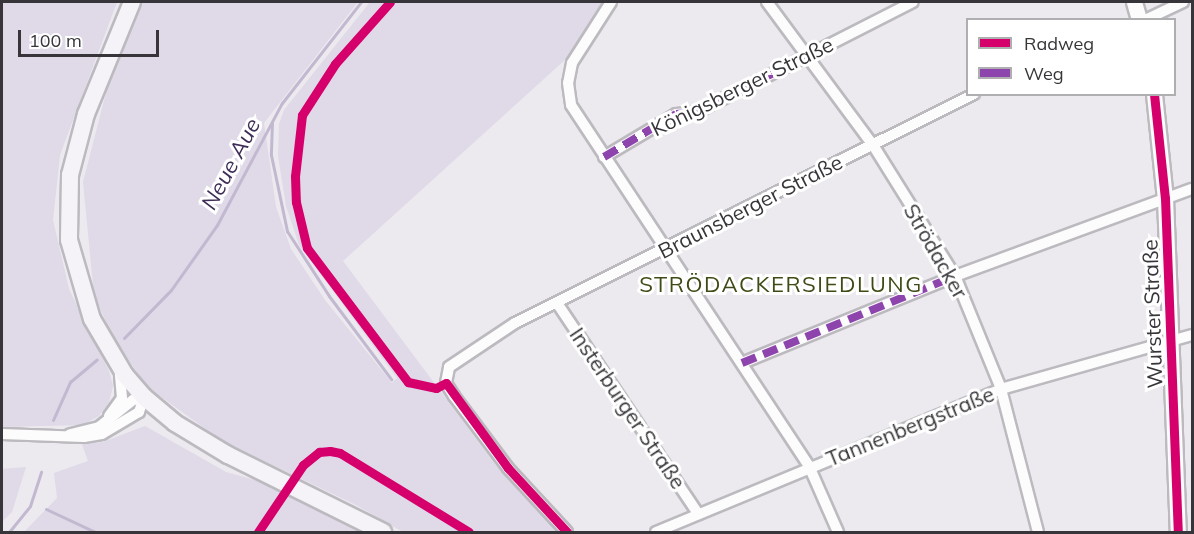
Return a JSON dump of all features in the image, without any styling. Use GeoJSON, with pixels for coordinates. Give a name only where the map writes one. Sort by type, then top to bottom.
{"type":"FeatureCollection","features":[{"type":"Feature","properties":{"kind":"main road"},"geometry":{"type":"LineString","coordinates":[[132,2],[78,136],[67,196],[69,240],[77,279],[92,319],[117,364],[144,397],[175,423],[228,455],[383,532]]}},
{"type":"Feature","properties":{"kind":"street"},"geometry":{"type":"LineString","coordinates":[[610,2],[572,63],[568,83],[571,105],[809,466],[838,532]]}},
{"type":"Feature","properties":{"kind":"street","name":"Strödacker"},"geometry":{"type":"LineString","coordinates":[[767,2],[873,145],[955,276],[1001,389],[1038,532]]}},
{"type":"Feature","properties":{"kind":"street","name":"Königsberger Straße"},"geometry":{"type":"LineString","coordinates":[[604,157],[676,114],[697,112],[913,2]]}},
{"type":"Feature","properties":{"kind":"street"},"geometry":{"type":"LineString","coordinates":[[1134,2],[1138,18]]}},
{"type":"Feature","properties":{"kind":"street"},"geometry":{"type":"LineString","coordinates":[[1149,18],[1183,2]]}},
{"type":"Feature","properties":{"kind":"street","name":"Braunsberger Straße"},"geometry":{"type":"LineString","coordinates":[[567,532],[508,468],[446,383],[449,367],[476,346],[557,303],[970,96]]}},
{"type":"Feature","properties":{"kind":"street","name":"Wurster Straße"},"geometry":{"type":"LineString","coordinates":[[1154,96],[1166,198],[1179,532]]}},
{"type":"Feature","properties":{"kind":"street"},"geometry":{"type":"LineString","coordinates":[[742,363],[955,276],[1192,189]]}},
{"type":"Feature","properties":{"kind":"street","name":"Insterburger Straße"},"geometry":{"type":"LineString","coordinates":[[557,303],[698,514]]}},
{"type":"Feature","properties":{"kind":"street","name":"Tannenbergstraße"},"geometry":{"type":"LineString","coordinates":[[656,532],[809,466],[1001,389],[1192,335]]}},
{"type":"Feature","properties":{"kind":"street"},"geometry":{"type":"LineString","coordinates":[[99,427],[122,398],[123,382],[117,364]]}},
{"type":"Feature","properties":{"kind":"street"},"geometry":{"type":"LineString","coordinates":[[70,435],[99,427],[133,400],[144,397]]}},
{"type":"Feature","properties":{"kind":"street"},"geometry":{"type":"LineString","coordinates":[[117,427],[139,412],[144,397]]}},
{"type":"Feature","properties":{"kind":"street"},"geometry":{"type":"LineString","coordinates":[[2,434],[102,434],[153,415],[175,423]]}},
{"type":"Feature","properties":{"kind":"shaded area"},"geometry":{"type":"Polygon","coordinates":[[[2,2],[117,2],[60,155],[53,220],[69,289],[109,371],[113,386],[109,402],[99,416],[83,425],[2,427],[2,2]]]}},
{"type":"Feature","properties":{"kind":"shaded area"},"geometry":{"type":"Polygon","coordinates":[[[142,2],[358,2],[264,123],[276,207],[291,249],[325,300],[392,383],[397,378],[299,245],[286,206],[278,156],[279,124],[284,110],[370,2],[602,2],[567,58],[343,261],[494,463],[557,532],[403,532],[358,506],[221,440],[146,386],[112,335],[94,295],[83,182],[107,89],[142,2]]]}},
{"type":"Feature","properties":{"kind":"shaded area"},"geometry":{"type":"Polygon","coordinates":[[[145,426],[226,472],[273,485],[371,532],[24,532],[57,498],[54,473],[88,461],[82,444],[103,442],[145,426]]]}},
{"type":"Feature","properties":{"kind":"shaded area"},"geometry":{"type":"Polygon","coordinates":[[[26,467],[12,512],[2,522],[2,469],[26,467]]]}},
{"type":"Feature","properties":{"kind":"waterway","name":"Neue Aue"},"geometry":{"type":"LineString","coordinates":[[124,338],[171,290],[217,225],[282,103],[361,2]]}},
{"type":"Feature","properties":{"kind":"waterway"},"geometry":{"type":"LineString","coordinates":[[272,122],[271,155],[287,231],[329,296],[391,379]]}},
{"type":"Feature","properties":{"kind":"waterway","name":"Neue Aue"},"geometry":{"type":"LineString","coordinates":[[53,420],[70,382],[97,359]]}},
{"type":"Feature","properties":{"kind":"waterway","name":"Neue Aue"},"geometry":{"type":"LineString","coordinates":[[9,532],[30,506],[41,472]]}},
{"type":"Feature","properties":{"kind":"waterway"},"geometry":{"type":"LineString","coordinates":[[46,509],[95,532]]}},
{"type":"Feature","properties":{"kind":"marked path"},"geometry":{"type":"LineString","coordinates":[[604,157],[676,114],[697,112],[807,56]]}},
{"type":"Feature","properties":{"kind":"marked path"},"geometry":{"type":"LineString","coordinates":[[742,363],[955,276]]}},
{"type":"Feature","properties":{"kind":"cycle path"},"geometry":{"type":"LineString","coordinates":[[390,2],[335,64],[302,115],[295,176],[296,202],[307,248],[408,382],[436,388],[446,383],[508,468],[567,532]]}},
{"type":"Feature","properties":{"kind":"cycle path"},"geometry":{"type":"LineString","coordinates":[[1154,96],[1165,198],[1178,532]]}},
{"type":"Feature","properties":{"kind":"cycle path"},"geometry":{"type":"LineString","coordinates":[[258,532],[303,465],[319,452],[330,451],[340,453],[469,532]]}},
{"type":"Feature","properties":{"kind":"district","name":"STRÖDACKERSIEDLUNG"},"geometry":{"type":"Point","coordinates":[781,285]}}]}
